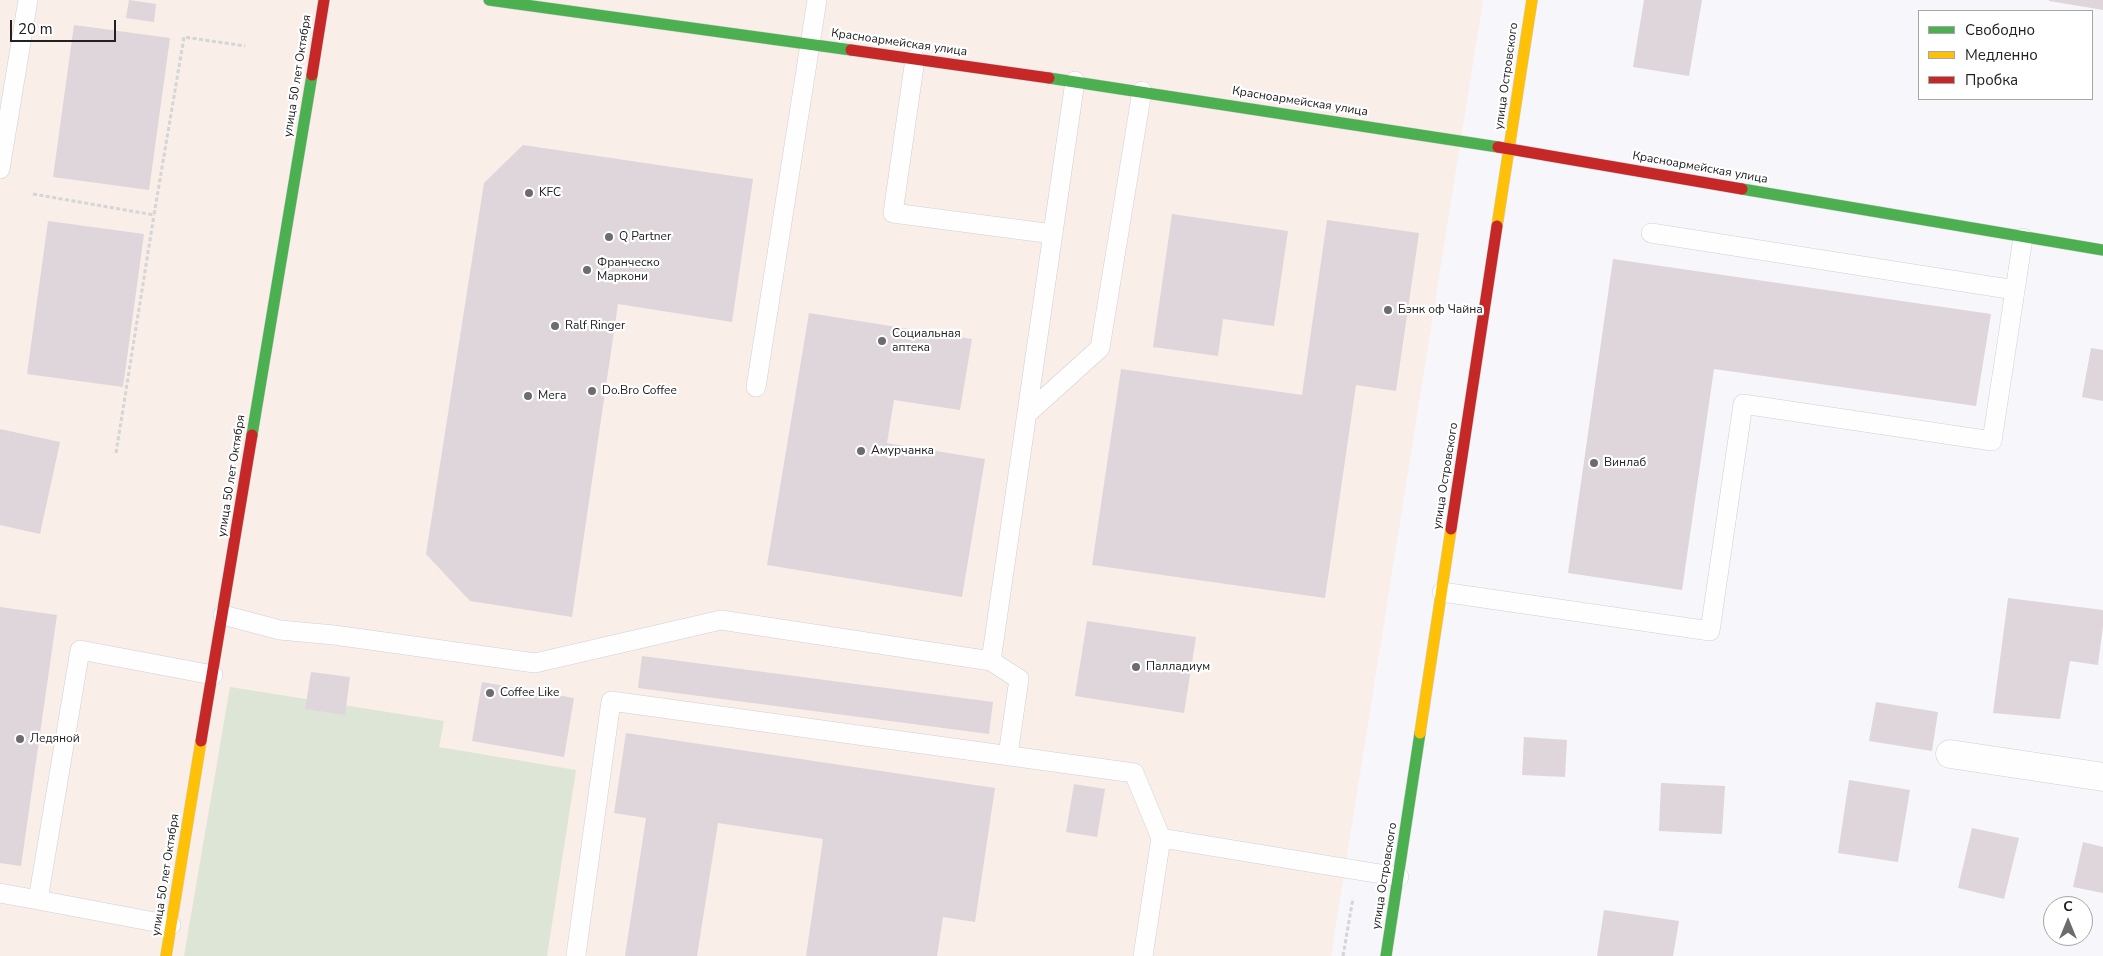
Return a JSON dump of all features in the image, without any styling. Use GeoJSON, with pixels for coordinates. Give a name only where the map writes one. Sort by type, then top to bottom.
{"type":"FeatureCollection","features":[{"type":"Feature","properties":{"kind":"street","name":"улица 50 лет Октября"},"geometry":{"type":"LineString","coordinates":[[166,956],[324,0]]}},
{"type":"Feature","properties":{"kind":"street","name":"Красноармейская улица"},"geometry":{"type":"LineString","coordinates":[[489,0],[1142,90],[1510,149],[2023,238],[2103,250]]}},
{"type":"Feature","properties":{"kind":"street","name":"улица Островского"},"geometry":{"type":"LineString","coordinates":[[1386,956],[1532,0]]}},
{"type":"Feature","properties":{"kind":"street"},"geometry":{"type":"LineString","coordinates":[[1950,754],[2103,777]]}},
{"type":"Feature","properties":{"kind":"lane"},"geometry":{"type":"LineString","coordinates":[[0,169],[9,57],[28,0]]}},
{"type":"Feature","properties":{"kind":"lane"},"geometry":{"type":"LineString","coordinates":[[756,387],[817,0]]}},
{"type":"Feature","properties":{"kind":"lane"},"geometry":{"type":"LineString","coordinates":[[915,59],[893,213],[1053,234]]}},
{"type":"Feature","properties":{"kind":"lane"},"geometry":{"type":"LineString","coordinates":[[990,662],[1075,81]]}},
{"type":"Feature","properties":{"kind":"lane"},"geometry":{"type":"LineString","coordinates":[[1026,414],[1100,348],[1142,90]]}},
{"type":"Feature","properties":{"kind":"lane"},"geometry":{"type":"LineString","coordinates":[[1651,233],[2015,290]]}},
{"type":"Feature","properties":{"kind":"lane"},"geometry":{"type":"LineString","coordinates":[[1442,592],[1710,631],[1742,404],[1992,441],[2023,238]]}},
{"type":"Feature","properties":{"kind":"lane"},"geometry":{"type":"LineString","coordinates":[[223,615],[280,630],[334,635],[535,663],[721,620],[990,662],[1018,679],[1008,756]]}},
{"type":"Feature","properties":{"kind":"lane"},"geometry":{"type":"LineString","coordinates":[[38,900],[80,650],[213,675]]}},
{"type":"Feature","properties":{"kind":"lane"},"geometry":{"type":"LineString","coordinates":[[576,955],[611,700],[1134,773],[1161,838],[1143,956]]}},
{"type":"Feature","properties":{"kind":"lane"},"geometry":{"type":"LineString","coordinates":[[1161,838],[1398,877]]}},
{"type":"Feature","properties":{"kind":"lane"},"geometry":{"type":"LineString","coordinates":[[0,893],[171,924]]}},
{"type":"Feature","properties":{"kind":"path"},"geometry":{"type":"LineString","coordinates":[[116,453],[184,37],[245,46]]}},
{"type":"Feature","properties":{"kind":"path"},"geometry":{"type":"LineString","coordinates":[[33,194],[154,215]]}},
{"type":"Feature","properties":{"kind":"path"},"geometry":{"type":"LineString","coordinates":[[1343,956],[1357,870]]}},
{"type":"Feature","properties":{"kind":"shaded area"},"geometry":{"type":"Polygon","coordinates":[[[0,0],[1483,0],[1331,956],[0,956],[0,0]]]}},
{"type":"Feature","properties":{"kind":"shaded area"},"geometry":{"type":"Polygon","coordinates":[[[230,687],[444,721],[439,747],[576,770],[547,956],[184,956],[230,687]]]}},
{"type":"Feature","properties":{"kind":"building"},"geometry":{"type":"Polygon","coordinates":[[[129,0],[156,4],[154,22],[126,18],[129,0]]]}},
{"type":"Feature","properties":{"kind":"building"},"geometry":{"type":"Polygon","coordinates":[[[1644,0],[1702,0],[1689,76],[1633,67],[1644,0]]]}},
{"type":"Feature","properties":{"kind":"building"},"geometry":{"type":"Polygon","coordinates":[[[2103,0],[2103,10],[2049,1],[2103,0]]]}},
{"type":"Feature","properties":{"kind":"building"},"geometry":{"type":"Polygon","coordinates":[[[74,25],[170,38],[149,190],[53,177],[74,25]]]}},
{"type":"Feature","properties":{"kind":"building","name":"Мега"},"geometry":{"type":"Polygon","coordinates":[[[523,145],[753,179],[732,322],[618,304],[572,617],[470,601],[426,554],[484,183],[523,145]]]}},
{"type":"Feature","properties":{"kind":"building"},"geometry":{"type":"Polygon","coordinates":[[[1172,214],[1288,231],[1274,326],[1223,319],[1218,356],[1153,347],[1172,214]]]}},
{"type":"Feature","properties":{"kind":"building"},"geometry":{"type":"Polygon","coordinates":[[[1327,220],[1419,233],[1396,391],[1356,385],[1325,598],[1092,565],[1121,369],[1302,395],[1327,220]]]}},
{"type":"Feature","properties":{"kind":"building"},"geometry":{"type":"Polygon","coordinates":[[[48,221],[144,234],[123,387],[27,374],[48,221]]]}},
{"type":"Feature","properties":{"kind":"building"},"geometry":{"type":"Polygon","coordinates":[[[1613,259],[1991,314],[1976,406],[1714,369],[1682,590],[1568,573],[1613,259]]]}},
{"type":"Feature","properties":{"kind":"building","name":"Амурчанка"},"geometry":{"type":"Polygon","coordinates":[[[809,313],[972,339],[960,410],[894,400],[887,443],[985,459],[962,597],[767,565],[809,313]]]}},
{"type":"Feature","properties":{"kind":"building"},"geometry":{"type":"Polygon","coordinates":[[[2091,348],[2103,350],[2103,401],[2082,397],[2091,348]]]}},
{"type":"Feature","properties":{"kind":"building"},"geometry":{"type":"Polygon","coordinates":[[[0,429],[60,442],[40,534],[0,525],[0,429]]]}},
{"type":"Feature","properties":{"kind":"building"},"geometry":{"type":"Polygon","coordinates":[[[2008,598],[2103,610],[2098,665],[2070,661],[2060,719],[1993,713],[2008,598]]]}},
{"type":"Feature","properties":{"kind":"building","name":"Ледяной"},"geometry":{"type":"Polygon","coordinates":[[[0,607],[57,615],[21,866],[0,863],[0,607]]]}},
{"type":"Feature","properties":{"kind":"building","name":"Палладиум"},"geometry":{"type":"Polygon","coordinates":[[[1087,621],[1196,637],[1184,713],[1075,696],[1087,621]]]}},
{"type":"Feature","properties":{"kind":"building"},"geometry":{"type":"Polygon","coordinates":[[[642,656],[993,702],[989,734],[638,688],[642,656]]]}},
{"type":"Feature","properties":{"kind":"building"},"geometry":{"type":"Polygon","coordinates":[[[311,672],[350,677],[345,715],[305,709],[311,672]]]}},
{"type":"Feature","properties":{"kind":"building"},"geometry":{"type":"Polygon","coordinates":[[[482,682],[574,698],[564,757],[472,741],[482,682]]]}},
{"type":"Feature","properties":{"kind":"building"},"geometry":{"type":"Polygon","coordinates":[[[1876,702],[1938,712],[1932,751],[1869,741],[1876,702]]]}},
{"type":"Feature","properties":{"kind":"building"},"geometry":{"type":"Polygon","coordinates":[[[626,733],[995,788],[975,922],[943,917],[937,956],[806,956],[823,839],[718,823],[697,956],[625,956],[646,818],[614,813],[626,733]]]}},
{"type":"Feature","properties":{"kind":"building"},"geometry":{"type":"Polygon","coordinates":[[[1524,737],[1567,740],[1565,777],[1522,775],[1524,737]]]}},
{"type":"Feature","properties":{"kind":"building"},"geometry":{"type":"Polygon","coordinates":[[[1849,780],[1910,790],[1898,862],[1838,853],[1849,780]]]}},
{"type":"Feature","properties":{"kind":"building"},"geometry":{"type":"Polygon","coordinates":[[[1661,783],[1725,786],[1722,834],[1659,831],[1661,783]]]}},
{"type":"Feature","properties":{"kind":"building"},"geometry":{"type":"Polygon","coordinates":[[[1074,784],[1105,789],[1097,837],[1066,832],[1074,784]]]}},
{"type":"Feature","properties":{"kind":"building"},"geometry":{"type":"Polygon","coordinates":[[[1972,828],[2019,838],[2004,899],[1958,888],[1972,828]]]}},
{"type":"Feature","properties":{"kind":"building"},"geometry":{"type":"Polygon","coordinates":[[[2083,842],[2103,847],[2103,893],[2073,887],[2083,842]]]}},
{"type":"Feature","properties":{"kind":"building"},"geometry":{"type":"Polygon","coordinates":[[[1604,910],[1679,921],[1673,956],[1597,956],[1604,910]]]}},
{"type":"Feature","properties":{"kind":"traffic: fast"},"geometry":{"type":"LineString","coordinates":[[489,0],[851,50]]}},
{"type":"Feature","properties":{"kind":"traffic: fast"},"geometry":{"type":"LineString","coordinates":[[252,435],[312,75]]}},
{"type":"Feature","properties":{"kind":"traffic: fast"},"geometry":{"type":"LineString","coordinates":[[1049,78],[1498,147]]}},
{"type":"Feature","properties":{"kind":"traffic: fast"},"geometry":{"type":"LineString","coordinates":[[1742,189],[2103,250]]}},
{"type":"Feature","properties":{"kind":"traffic: fast"},"geometry":{"type":"LineString","coordinates":[[1386,956],[1420,733]]}},
{"type":"Feature","properties":{"kind":"traffic: slow"},"geometry":{"type":"LineString","coordinates":[[1497,226],[1532,0]]}},
{"type":"Feature","properties":{"kind":"traffic: slow"},"geometry":{"type":"LineString","coordinates":[[1420,733],[1451,529]]}},
{"type":"Feature","properties":{"kind":"traffic: slow"},"geometry":{"type":"LineString","coordinates":[[166,956],[201,741]]}},
{"type":"Feature","properties":{"kind":"traffic: jam"},"geometry":{"type":"LineString","coordinates":[[312,75],[324,0]]}},
{"type":"Feature","properties":{"kind":"traffic: jam"},"geometry":{"type":"LineString","coordinates":[[851,50],[1049,78]]}},
{"type":"Feature","properties":{"kind":"traffic: jam"},"geometry":{"type":"LineString","coordinates":[[1498,147],[1742,189]]}},
{"type":"Feature","properties":{"kind":"traffic: jam"},"geometry":{"type":"LineString","coordinates":[[1451,529],[1497,226]]}},
{"type":"Feature","properties":{"kind":"traffic: jam"},"geometry":{"type":"LineString","coordinates":[[201,741],[252,435]]}},
{"type":"Feature","properties":{"kind":"place","name":"KFC"},"geometry":{"type":"Point","coordinates":[529,193]}},
{"type":"Feature","properties":{"kind":"place","name":"Q Partner"},"geometry":{"type":"Point","coordinates":[609,237]}},
{"type":"Feature","properties":{"kind":"place","name":"Франческо Маркони"},"geometry":{"type":"Point","coordinates":[587,270]}},
{"type":"Feature","properties":{"kind":"place","name":"Бэнк оф Чайна"},"geometry":{"type":"Point","coordinates":[1388,310]}},
{"type":"Feature","properties":{"kind":"place","name":"Ralf Ringer"},"geometry":{"type":"Point","coordinates":[555,326]}},
{"type":"Feature","properties":{"kind":"place","name":"Социальная аптека"},"geometry":{"type":"Point","coordinates":[882,341]}},
{"type":"Feature","properties":{"kind":"place","name":"Do.Bro Coffee"},"geometry":{"type":"Point","coordinates":[592,391]}},
{"type":"Feature","properties":{"kind":"place","name":"Мега"},"geometry":{"type":"Point","coordinates":[528,396]}},
{"type":"Feature","properties":{"kind":"place","name":"Амурчанка"},"geometry":{"type":"Point","coordinates":[861,451]}},
{"type":"Feature","properties":{"kind":"place","name":"Винлаб"},"geometry":{"type":"Point","coordinates":[1594,463]}},
{"type":"Feature","properties":{"kind":"place","name":"Палладиум"},"geometry":{"type":"Point","coordinates":[1136,667]}},
{"type":"Feature","properties":{"kind":"place","name":"Coffee Like"},"geometry":{"type":"Point","coordinates":[490,693]}},
{"type":"Feature","properties":{"kind":"place","name":"Ледяной"},"geometry":{"type":"Point","coordinates":[20,739]}}]}
